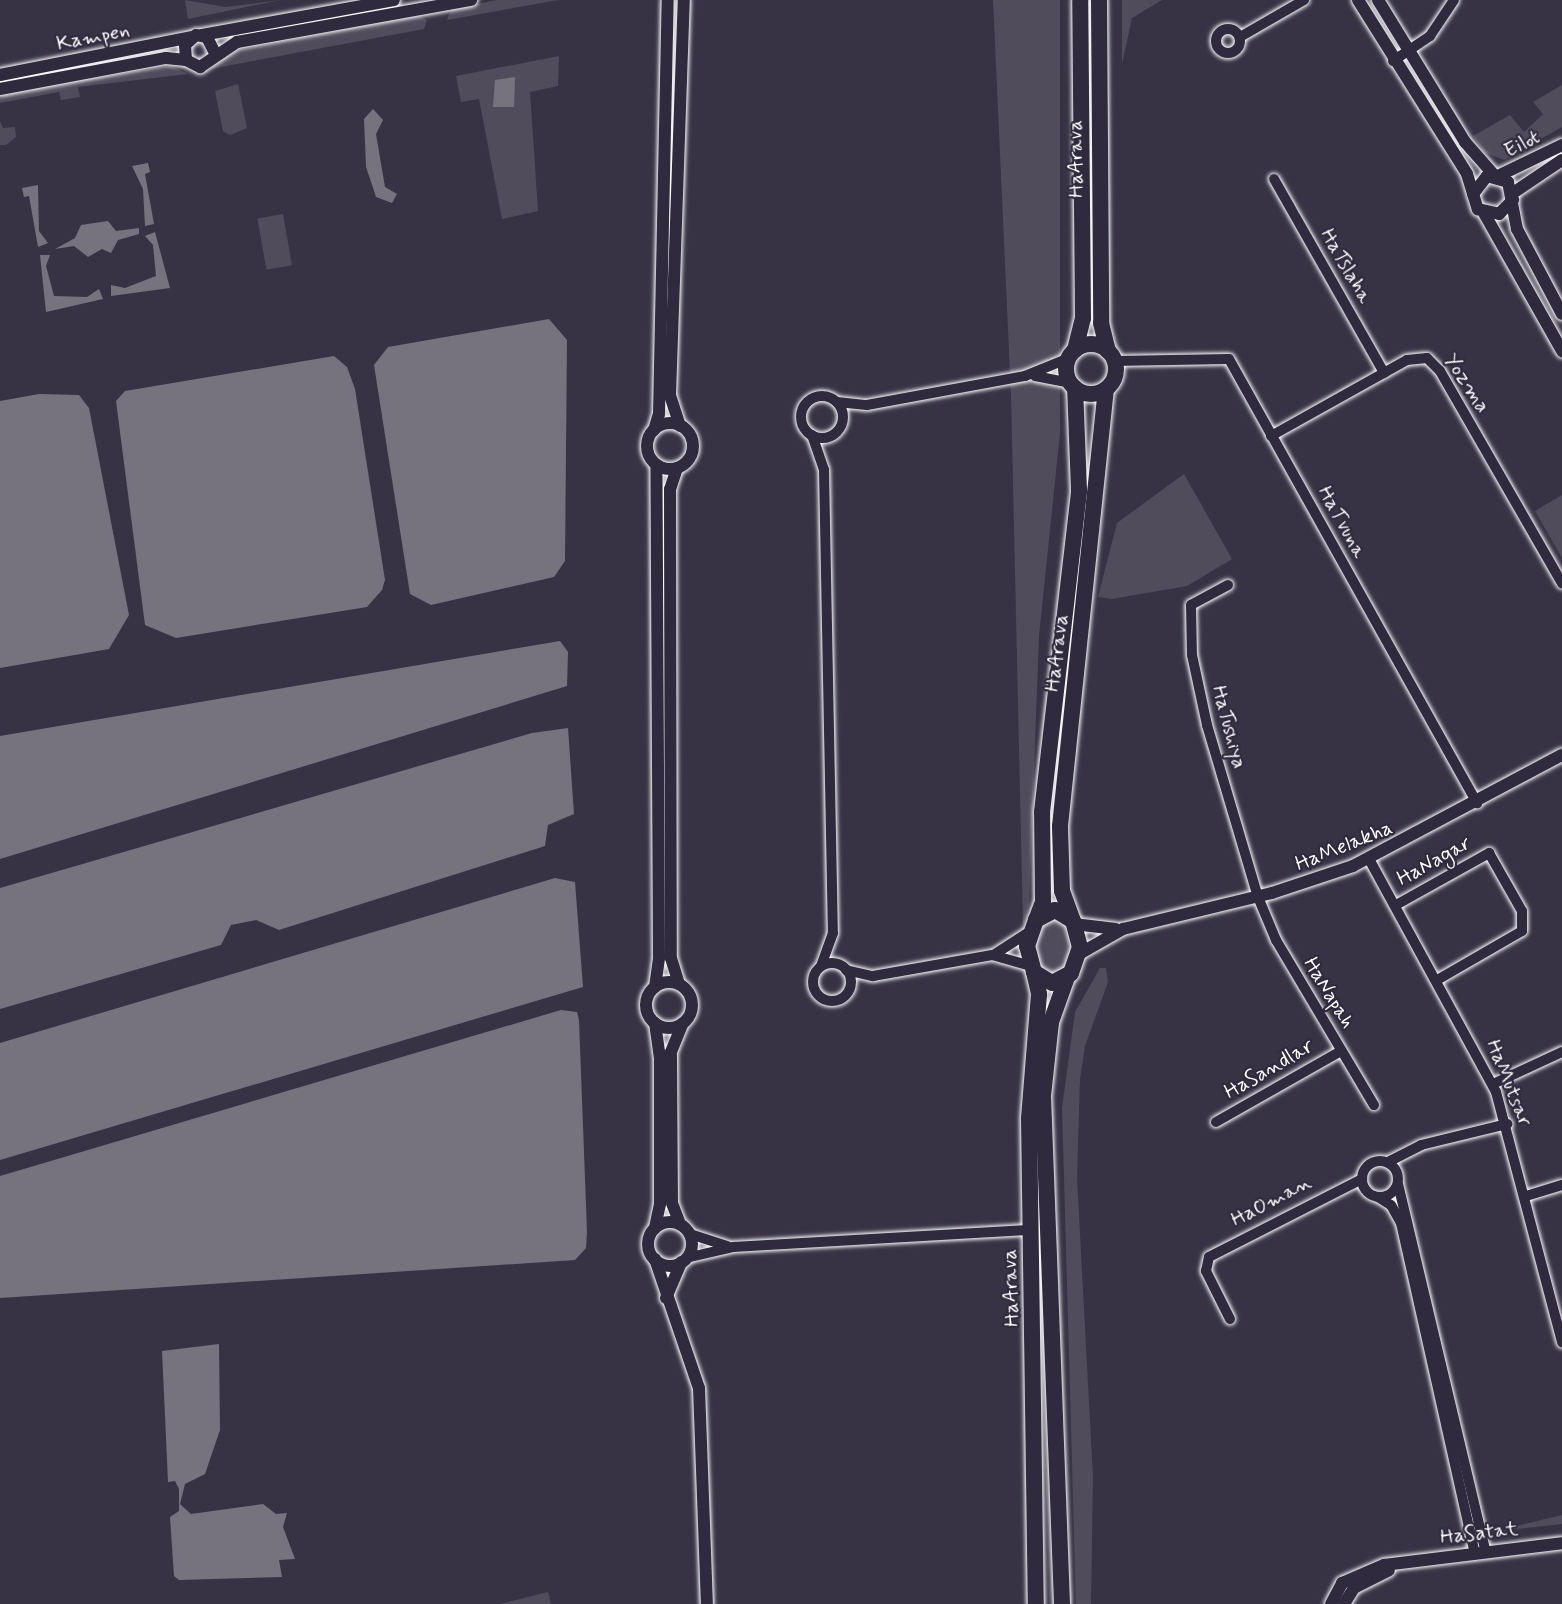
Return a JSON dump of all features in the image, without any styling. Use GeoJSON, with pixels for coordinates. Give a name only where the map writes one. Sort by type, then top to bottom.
{"type":"FeatureCollection","features":[{"type":"Feature","properties":{"kind":"highway","name":"HaArava"},"geometry":{"type":"LineString","coordinates":[[1072,354],[1083,318],[1080,0]]}},
{"type":"Feature","properties":{"kind":"highway","name":"HaArava"},"geometry":{"type":"LineString","coordinates":[[1099,0],[1101,311],[1111,356]]}},
{"type":"Feature","properties":{"kind":"highway"},"geometry":{"type":"LineString","coordinates":[[1091,344],[1111,356],[1114,380],[1106,389],[1094,394],[1073,386],[1072,354],[1091,344]]}},
{"type":"Feature","properties":{"kind":"highway","name":"HaArava"},"geometry":{"type":"LineString","coordinates":[[1033,926],[1043,902],[1043,805],[1079,490],[1073,386]]}},
{"type":"Feature","properties":{"kind":"highway","name":"HaArava"},"geometry":{"type":"LineString","coordinates":[[1074,922],[1062,891],[1060,826],[1106,389]]}},
{"type":"Feature","properties":{"kind":"highway"},"geometry":{"type":"LineString","coordinates":[[1055,910],[1074,922],[1079,954],[1067,977],[1052,983],[1033,969],[1033,926],[1055,910]]}},
{"type":"Feature","properties":{"kind":"highway","name":"HaArava"},"geometry":{"type":"LineString","coordinates":[[1033,969],[1039,994],[1029,1093],[1036,1604]]}},
{"type":"Feature","properties":{"kind":"highway","name":"HaArava"},"geometry":{"type":"LineString","coordinates":[[1062,1604],[1043,1096],[1051,1022],[1067,977]]}},
{"type":"Feature","properties":{"kind":"street","name":"Kampen"},"geometry":{"type":"LineString","coordinates":[[0,75],[394,0]]}},
{"type":"Feature","properties":{"kind":"street"},"geometry":{"type":"LineString","coordinates":[[216,55],[214,44],[197,36],[185,45],[186,60],[203,67],[216,55],[237,42],[471,0]]}},
{"type":"Feature","properties":{"kind":"street"},"geometry":{"type":"LineString","coordinates":[[668,0],[659,414],[647,445],[656,465],[659,957],[654,987],[646,1004],[655,1023],[660,1057],[656,1228],[648,1243],[655,1259],[667,1305],[699,1388],[707,1604]]}},
{"type":"Feature","properties":{"kind":"street"},"geometry":{"type":"LineString","coordinates":[[684,0],[670,395],[680,426],[690,436],[692,451],[677,468],[670,489],[671,958],[679,984],[691,1002],[671,1052],[672,1203],[680,1224],[690,1234],[733,1247]]}},
{"type":"Feature","properties":{"kind":"street"},"geometry":{"type":"LineString","coordinates":[[1240,37],[1304,0]]}},
{"type":"Feature","properties":{"kind":"street"},"geometry":{"type":"LineString","coordinates":[[1358,0],[1393,61],[1465,169],[1473,194],[1562,351]]}},
{"type":"Feature","properties":{"kind":"street"},"geometry":{"type":"LineString","coordinates":[[1378,0],[1408,52],[1477,159],[1496,175],[1513,196],[1517,229],[1562,314]]}},
{"type":"Feature","properties":{"kind":"street"},"geometry":{"type":"LineString","coordinates":[[1393,61],[1434,31],[1454,0]]}},
{"type":"Feature","properties":{"kind":"street","name":"Kampen"},"geometry":{"type":"LineString","coordinates":[[0,89],[166,58],[186,60]]}},
{"type":"Feature","properties":{"kind":"street","name":"Eilot"},"geometry":{"type":"LineString","coordinates":[[1496,175],[1562,145]]}},
{"type":"Feature","properties":{"kind":"street","name":"Eilot"},"geometry":{"type":"LineString","coordinates":[[1513,196],[1562,160]]}},
{"type":"Feature","properties":{"kind":"street"},"geometry":{"type":"LineString","coordinates":[[1473,194],[1480,180],[1496,175]]}},
{"type":"Feature","properties":{"kind":"street","name":"HaTslaha"},"geometry":{"type":"LineString","coordinates":[[1274,179],[1384,373]]}},
{"type":"Feature","properties":{"kind":"street"},"geometry":{"type":"LineString","coordinates":[[1484,213],[1503,213],[1513,196]]}},
{"type":"Feature","properties":{"kind":"street"},"geometry":{"type":"LineString","coordinates":[[824,470],[812,435],[802,422],[807,403],[820,396],[837,402],[867,405],[1025,376],[1072,354]]}},
{"type":"Feature","properties":{"kind":"street","name":"HaTvuna"},"geometry":{"type":"LineString","coordinates":[[1111,356],[1229,359],[1477,803]]}},
{"type":"Feature","properties":{"kind":"street","name":"Yozma"},"geometry":{"type":"LineString","coordinates":[[1271,436],[1417,357],[1436,365],[1562,583]]}},
{"type":"Feature","properties":{"kind":"street"},"geometry":{"type":"LineString","coordinates":[[1025,376],[1073,386]]}},
{"type":"Feature","properties":{"kind":"street"},"geometry":{"type":"LineString","coordinates":[[837,402],[843,421]]}},
{"type":"Feature","properties":{"kind":"street"},"geometry":{"type":"LineString","coordinates":[[850,988],[833,933],[824,470],[835,433],[843,421],[867,405]]}},
{"type":"Feature","properties":{"kind":"street"},"geometry":{"type":"LineString","coordinates":[[654,430],[665,424],[680,426]]}},
{"type":"Feature","properties":{"kind":"street"},"geometry":{"type":"LineString","coordinates":[[812,435],[835,433]]}},
{"type":"Feature","properties":{"kind":"street"},"geometry":{"type":"LineString","coordinates":[[656,465],[677,468]]}},
{"type":"Feature","properties":{"kind":"street","name":"HaTushiya"},"geometry":{"type":"LineString","coordinates":[[1228,585],[1191,605],[1192,655],[1258,897]]}},
{"type":"Feature","properties":{"kind":"street","name":"HaMelakha"},"geometry":{"type":"LineString","coordinates":[[1079,954],[1123,929],[1258,897],[1369,859],[1477,803],[1562,755]]}},
{"type":"Feature","properties":{"kind":"street","name":"HaNagar"},"geometry":{"type":"LineString","coordinates":[[1396,905],[1489,853],[1522,911],[1522,932],[1439,979]]}},
{"type":"Feature","properties":{"kind":"street","name":"HaMutsar"},"geometry":{"type":"LineString","coordinates":[[1369,859],[1439,979],[1493,1084],[1507,1124],[1562,1342]]}},
{"type":"Feature","properties":{"kind":"street","name":"HaNapah"},"geometry":{"type":"LineString","coordinates":[[1258,897],[1283,954],[1374,1105]]}},
{"type":"Feature","properties":{"kind":"street","name":"HaMelakha"},"geometry":{"type":"LineString","coordinates":[[1074,922],[1123,929]]}},
{"type":"Feature","properties":{"kind":"street"},"geometry":{"type":"LineString","coordinates":[[833,933],[821,966],[813,979],[819,996],[837,1000],[850,988],[873,976],[992,955],[1033,926]]}},
{"type":"Feature","properties":{"kind":"street"},"geometry":{"type":"LineString","coordinates":[[992,955],[1033,969]]}},
{"type":"Feature","properties":{"kind":"street"},"geometry":{"type":"LineString","coordinates":[[821,966],[844,968],[873,976]]}},
{"type":"Feature","properties":{"kind":"street"},"geometry":{"type":"LineString","coordinates":[[654,987],[679,984]]}},
{"type":"Feature","properties":{"kind":"street"},"geometry":{"type":"LineString","coordinates":[[655,1023],[669,1028],[683,1023]]}},
{"type":"Feature","properties":{"kind":"street","name":"HaSandlar"},"geometry":{"type":"LineString","coordinates":[[1216,1122],[1341,1051]]}},
{"type":"Feature","properties":{"kind":"street"},"geometry":{"type":"LineString","coordinates":[[1493,1084],[1562,1052]]}},
{"type":"Feature","properties":{"kind":"street"},"geometry":{"type":"LineString","coordinates":[[1481,1552],[1401,1223],[1391,1205],[1366,1191],[1362,1179],[1371,1163],[1388,1162],[1421,1145],[1507,1124]]}},
{"type":"Feature","properties":{"kind":"street"},"geometry":{"type":"LineString","coordinates":[[1388,1162],[1398,1184],[1481,1552]]}},
{"type":"Feature","properties":{"kind":"street","name":"HaOman"},"geometry":{"type":"LineString","coordinates":[[1230,1318],[1205,1265],[1215,1253],[1362,1179]]}},
{"type":"Feature","properties":{"kind":"street"},"geometry":{"type":"LineString","coordinates":[[1378,1197],[1398,1184]]}},
{"type":"Feature","properties":{"kind":"street"},"geometry":{"type":"LineString","coordinates":[[1526,1196],[1562,1185]]}},
{"type":"Feature","properties":{"kind":"street"},"geometry":{"type":"LineString","coordinates":[[656,1228],[680,1224]]}},
{"type":"Feature","properties":{"kind":"street"},"geometry":{"type":"LineString","coordinates":[[655,1259],[670,1265],[733,1247],[1032,1230]]}},
{"type":"Feature","properties":{"kind":"street"},"geometry":{"type":"LineString","coordinates":[[667,1305],[669,1286],[683,1260],[690,1234]]}},
{"type":"Feature","properties":{"kind":"street","name":"HaSatat"},"geometry":{"type":"LineString","coordinates":[[1401,1563],[1562,1543]]}},
{"type":"Feature","properties":{"kind":"street"},"geometry":{"type":"LineString","coordinates":[[1331,1604],[1349,1578],[1401,1563]]}},
{"type":"Feature","properties":{"kind":"street"},"geometry":{"type":"LineString","coordinates":[[1344,1604],[1354,1588],[1401,1563]]}},
{"type":"Feature","properties":{"kind":"shaded area"},"geometry":{"type":"Polygon","coordinates":[[[185,0],[225,7],[281,0],[188,19],[185,0]]]}},
{"type":"Feature","properties":{"kind":"shaded area"},"geometry":{"type":"Polygon","coordinates":[[[497,0],[558,0],[447,20],[451,9],[497,0]]]}},
{"type":"Feature","properties":{"kind":"shaded area"},"geometry":{"type":"Polygon","coordinates":[[[993,0],[1060,0],[1060,433],[1039,636],[1029,904],[1023,925],[1011,395],[993,0]]]}},
{"type":"Feature","properties":{"kind":"shaded area"},"geometry":{"type":"Polygon","coordinates":[[[1122,0],[1162,0],[1132,18],[1122,64],[1122,0]]]}},
{"type":"Feature","properties":{"kind":"shaded area"},"geometry":{"type":"Polygon","coordinates":[[[418,15],[427,20],[424,29],[210,69],[229,52],[418,15]]]}},
{"type":"Feature","properties":{"kind":"shaded area"},"geometry":{"type":"Polygon","coordinates":[[[559,56],[558,86],[530,92],[538,211],[502,219],[479,99],[461,102],[456,76],[559,56]]]}},
{"type":"Feature","properties":{"kind":"shaded area"},"geometry":{"type":"Polygon","coordinates":[[[171,66],[188,74],[78,87],[80,97],[61,100],[59,92],[0,103],[0,93],[171,66]]]}},
{"type":"Feature","properties":{"kind":"shaded area"},"geometry":{"type":"Polygon","coordinates":[[[515,77],[514,107],[493,107],[495,80],[515,77]]]}},
{"type":"Feature","properties":{"kind":"shaded area"},"geometry":{"type":"Polygon","coordinates":[[[238,84],[247,128],[230,135],[223,131],[215,91],[238,84]]]}},
{"type":"Feature","properties":{"kind":"shaded area"},"geometry":{"type":"Polygon","coordinates":[[[1562,85],[1562,127],[1504,160],[1484,152],[1473,136],[1510,115],[1524,132],[1543,114],[1533,102],[1562,85]]]}},
{"type":"Feature","properties":{"kind":"shaded area"},"geometry":{"type":"Polygon","coordinates":[[[373,109],[383,120],[376,134],[385,187],[397,194],[392,203],[376,197],[366,167],[364,119],[373,109]]]}},
{"type":"Feature","properties":{"kind":"shaded area"},"geometry":{"type":"Polygon","coordinates":[[[0,121],[3,128],[15,127],[16,137],[6,145],[0,145],[0,121]]]}},
{"type":"Feature","properties":{"kind":"shaded area"},"geometry":{"type":"Polygon","coordinates":[[[148,163],[150,172],[145,174],[154,224],[145,226],[143,189],[132,166],[148,163]]]}},
{"type":"Feature","properties":{"kind":"shaded area"},"geometry":{"type":"Polygon","coordinates":[[[38,185],[39,231],[48,243],[38,247],[29,196],[24,197],[22,188],[38,185]]]}},
{"type":"Feature","properties":{"kind":"shaded area"},"geometry":{"type":"Polygon","coordinates":[[[283,214],[292,265],[266,270],[257,219],[283,214]]]}},
{"type":"Feature","properties":{"kind":"shaded area"},"geometry":{"type":"Polygon","coordinates":[[[108,221],[116,231],[139,228],[139,234],[118,240],[111,253],[102,249],[88,257],[74,246],[55,249],[75,238],[81,225],[108,221]]]}},
{"type":"Feature","properties":{"kind":"shaded area"},"geometry":{"type":"Polygon","coordinates":[[[155,232],[170,288],[111,296],[111,285],[125,288],[156,276],[153,245],[145,236],[155,232]]]}},
{"type":"Feature","properties":{"kind":"shaded area"},"geometry":{"type":"Polygon","coordinates":[[[40,255],[50,255],[46,266],[54,296],[87,297],[99,289],[103,299],[46,312],[40,255]]]}},
{"type":"Feature","properties":{"kind":"shaded area"},"geometry":{"type":"Polygon","coordinates":[[[549,319],[567,340],[565,561],[554,577],[431,605],[410,594],[374,365],[388,347],[549,319]]]}},
{"type":"Feature","properties":{"kind":"shaded area"},"geometry":{"type":"Polygon","coordinates":[[[334,356],[347,367],[355,389],[385,580],[382,590],[367,607],[176,638],[145,625],[116,401],[125,391],[334,356]]]}},
{"type":"Feature","properties":{"kind":"shaded area"},"geometry":{"type":"Polygon","coordinates":[[[39,394],[79,395],[89,408],[129,615],[109,649],[0,668],[0,401],[39,394]]]}},
{"type":"Feature","properties":{"kind":"shaded area"},"geometry":{"type":"Polygon","coordinates":[[[1184,474],[1232,559],[1187,586],[1112,599],[1098,597],[1117,523],[1184,474]]]}},
{"type":"Feature","properties":{"kind":"shaded area"},"geometry":{"type":"Polygon","coordinates":[[[1562,495],[1562,558],[1535,511],[1562,495]]]}},
{"type":"Feature","properties":{"kind":"shaded area"},"geometry":{"type":"Polygon","coordinates":[[[560,641],[568,652],[567,686],[0,859],[0,736],[560,641]]]}},
{"type":"Feature","properties":{"kind":"shaded area"},"geometry":{"type":"Polygon","coordinates":[[[568,728],[574,814],[548,825],[545,846],[279,930],[256,920],[231,925],[221,945],[0,1009],[0,888],[532,733],[568,728]]]}},
{"type":"Feature","properties":{"kind":"shaded area"},"geometry":{"type":"Polygon","coordinates":[[[555,878],[575,882],[583,987],[0,1160],[0,1043],[555,878]]]}},
{"type":"Feature","properties":{"kind":"shaded area"},"geometry":{"type":"Polygon","coordinates":[[[1047,917],[1065,920],[1074,947],[1060,976],[1042,972],[1033,946],[1047,917]]]}},
{"type":"Feature","properties":{"kind":"shaded area"},"geometry":{"type":"Polygon","coordinates":[[[1100,968],[1106,968],[1108,982],[1085,1046],[1080,1079],[1077,1178],[1093,1477],[1091,1604],[1076,1604],[1062,1108],[1075,1012],[1100,968]]]}},
{"type":"Feature","properties":{"kind":"shaded area"},"geometry":{"type":"Polygon","coordinates":[[[561,1010],[577,1012],[579,1020],[587,1232],[586,1248],[575,1260],[0,1298],[0,1176],[561,1010]]]}},
{"type":"Feature","properties":{"kind":"shaded area"},"geometry":{"type":"Polygon","coordinates":[[[219,1344],[220,1430],[205,1474],[185,1484],[180,1504],[191,1514],[263,1504],[276,1514],[287,1513],[283,1527],[295,1559],[279,1560],[282,1577],[179,1580],[174,1576],[170,1517],[179,1511],[179,1489],[175,1481],[168,1482],[162,1351],[219,1344]]]}},
{"type":"Feature","properties":{"kind":"shaded area"},"geometry":{"type":"Polygon","coordinates":[[[1562,1515],[1562,1524],[1492,1532],[1562,1515]]]}},
{"type":"Feature","properties":{"kind":"shaded area"},"geometry":{"type":"Polygon","coordinates":[[[548,1592],[551,1604],[500,1604],[548,1592]]]}}]}
